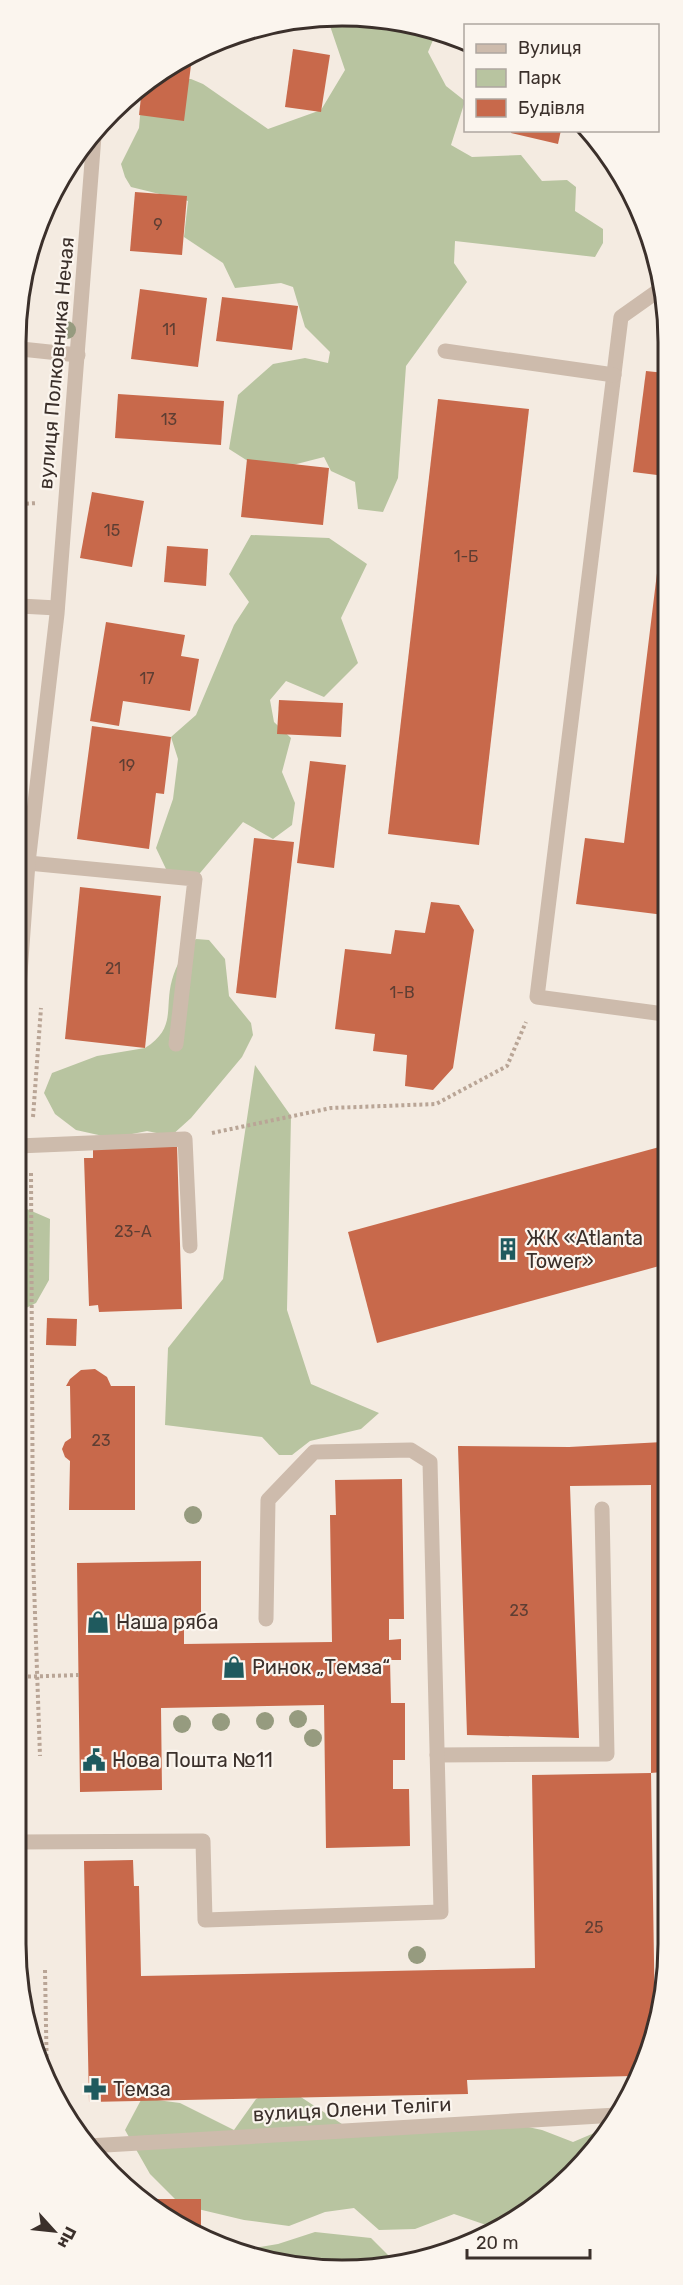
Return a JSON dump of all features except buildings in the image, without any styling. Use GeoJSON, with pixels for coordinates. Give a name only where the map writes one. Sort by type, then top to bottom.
{"type":"FeatureCollection","features":[{"type":"Feature","properties":{"kind":"street","name":"вулиця Полковника Нечая"},"geometry":{"type":"LineString","coordinates":[[26,891],[57,608],[93,146]]}},
{"type":"Feature","properties":{"kind":"street"},"geometry":{"type":"LineString","coordinates":[[654,294],[621,317],[537,997],[658,1013]]}},
{"type":"Feature","properties":{"kind":"street"},"geometry":{"type":"LineString","coordinates":[[26,350],[78,355]]}},
{"type":"Feature","properties":{"kind":"street"},"geometry":{"type":"LineString","coordinates":[[445,351],[614,375]]}},
{"type":"Feature","properties":{"kind":"street"},"geometry":{"type":"LineString","coordinates":[[26,606],[57,608]]}},
{"type":"Feature","properties":{"kind":"street"},"geometry":{"type":"LineString","coordinates":[[28,863],[195,879],[176,1044]]}},
{"type":"Feature","properties":{"kind":"street"},"geometry":{"type":"LineString","coordinates":[[26,1146],[185,1139],[190,1246]]}},
{"type":"Feature","properties":{"kind":"street"},"geometry":{"type":"LineString","coordinates":[[26,1842],[203,1841],[205,1920],[441,1912],[430,1462],[411,1450],[314,1452],[268,1500],[266,1619]]}},
{"type":"Feature","properties":{"kind":"street"},"geometry":{"type":"LineString","coordinates":[[437,1755],[607,1754],[602,1509]]}},
{"type":"Feature","properties":{"kind":"street","name":"вулиця Олени Теліги"},"geometry":{"type":"LineString","coordinates":[[99,2145],[606,2116]]}},
{"type":"Feature","properties":{"kind":"path"},"geometry":{"type":"LineString","coordinates":[[26,504],[32,503]]}},
{"type":"Feature","properties":{"kind":"path"},"geometry":{"type":"LineString","coordinates":[[185,1139],[331,1108],[436,1104],[507,1066],[537,997]]}},
{"type":"Feature","properties":{"kind":"path"},"geometry":{"type":"LineString","coordinates":[[26,1197],[33,1556],[40,1760]]}},
{"type":"Feature","properties":{"kind":"path"},"geometry":{"type":"LineString","coordinates":[[26,1677],[79,1675]]}},
{"type":"Feature","properties":{"kind":"path"},"geometry":{"type":"LineString","coordinates":[[45,1960],[47,2056]]}},
{"type":"Feature","properties":{"kind":"green space"},"geometry":{"type":"Polygon","coordinates":[[[330,26],[383,28],[433,39],[428,52],[446,86],[464,100],[451,145],[472,157],[521,155],[542,181],[567,180],[576,187],[575,211],[603,229],[603,243],[595,257],[455,241],[454,263],[467,282],[406,366],[398,478],[383,512],[358,509],[355,482],[331,471],[324,457],[277,469],[251,463],[229,449],[238,395],[273,364],[305,358],[328,363],[330,352],[305,327],[293,287],[281,283],[235,288],[223,263],[184,237],[188,201],[131,187],[121,164],[139,128],[142,97],[166,79],[191,79],[203,84],[268,129],[321,110],[345,70],[330,26]]]}},
{"type":"Feature","properties":{"kind":"green space"},"geometry":{"type":"Polygon","coordinates":[[[251,535],[329,538],[367,564],[341,618],[358,663],[324,697],[286,681],[270,700],[274,722],[291,738],[282,772],[295,803],[292,825],[273,839],[243,822],[195,879],[166,869],[156,848],[173,799],[178,759],[171,737],[196,715],[234,625],[249,602],[229,574],[251,535]]]}},
{"type":"Feature","properties":{"kind":"green space"},"geometry":{"type":"Polygon","coordinates":[[[196,939],[209,940],[225,959],[229,996],[251,1023],[253,1035],[242,1057],[191,1118],[171,1136],[147,1131],[112,1138],[76,1130],[55,1114],[44,1093],[52,1073],[97,1056],[145,1048],[155,1040],[162,1033],[168,1017],[170,990],[176,969],[196,939]]]}},
{"type":"Feature","properties":{"kind":"green space"},"geometry":{"type":"Polygon","coordinates":[[[255,1065],[291,1116],[287,1310],[311,1384],[379,1413],[361,1429],[310,1441],[292,1455],[279,1455],[262,1437],[165,1425],[168,1348],[223,1279],[255,1065]]]}},
{"type":"Feature","properties":{"kind":"green space"},"geometry":{"type":"Polygon","coordinates":[[[26,1209],[50,1219],[49,1280],[36,1303],[26,1308],[26,1209]]]}},
{"type":"Feature","properties":{"kind":"green space"},"geometry":{"type":"Polygon","coordinates":[[[284,2086],[345,2126],[514,2124],[542,2130],[573,2142],[594,2133],[550,2181],[517,2206],[485,2225],[454,2214],[415,2229],[379,2230],[354,2208],[325,2212],[289,2226],[244,2220],[181,2205],[150,2174],[125,2130],[142,2098],[180,2103],[234,2130],[256,2099],[284,2086]]]}},
{"type":"Feature","properties":{"kind":"green space"},"geometry":{"type":"Polygon","coordinates":[[[315,2232],[371,2238],[389,2256],[342,2260],[321,2259],[255,2248],[278,2244],[315,2232]]]}},
{"type":"Feature","properties":{"kind":"place","name":"ЖК «Atlanta Tower»"},"geometry":{"type":"Point","coordinates":[508,1249]}},
{"type":"Feature","properties":{"kind":"place","name":"Наша ряба"},"geometry":{"type":"Point","coordinates":[98,1622]}},
{"type":"Feature","properties":{"kind":"place","name":"Ринок „Темза“"},"geometry":{"type":"Point","coordinates":[234,1667]}},
{"type":"Feature","properties":{"kind":"place","name":"Нова Пошта №11"},"geometry":{"type":"Point","coordinates":[94,1760]}},
{"type":"Feature","properties":{"kind":"place","name":"Темза"},"geometry":{"type":"Point","coordinates":[95,2089]}}]}
